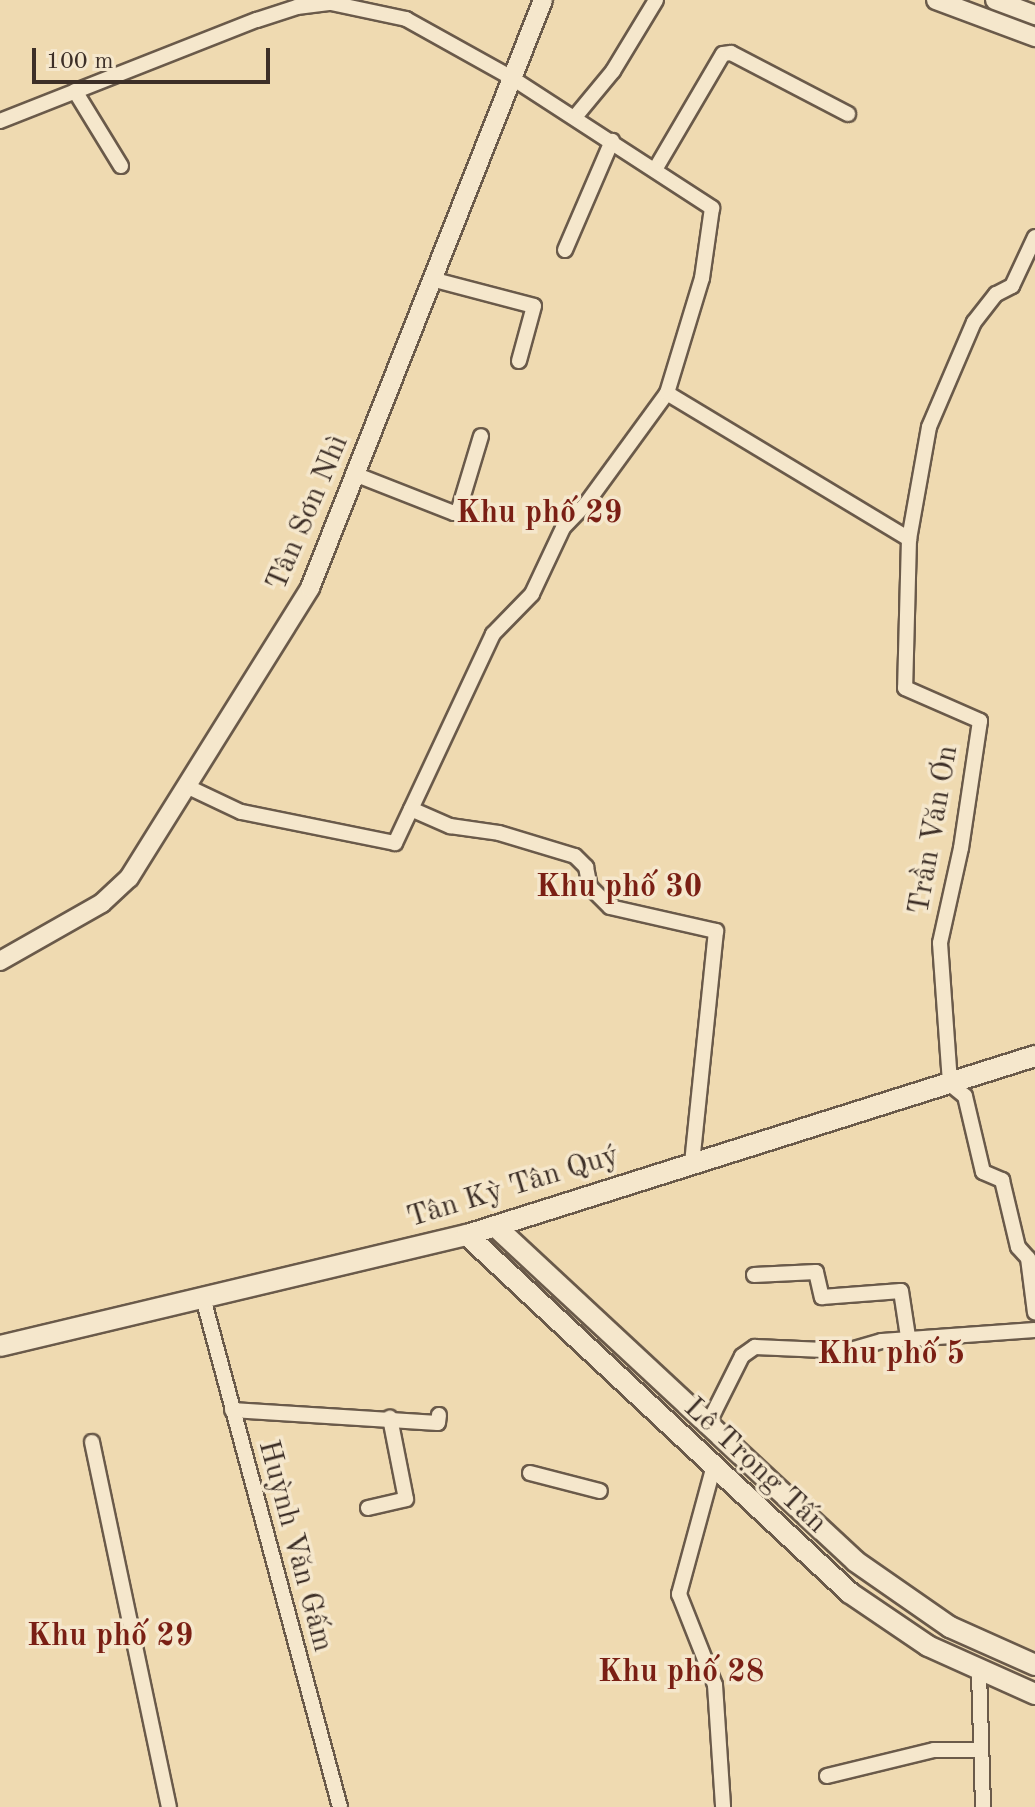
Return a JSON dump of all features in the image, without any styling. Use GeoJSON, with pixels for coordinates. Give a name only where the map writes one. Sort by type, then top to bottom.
{"type":"FeatureCollection","features":[{"type":"Feature","properties":{"kind":"main road","name":"Tân Kỳ Tân Quý"},"geometry":{"type":"LineString","coordinates":[[0,1346],[496,1227],[1035,1056]]}},
{"type":"Feature","properties":{"kind":"main road","name":"Lê Trọng Tấn"},"geometry":{"type":"LineString","coordinates":[[496,1227],[824,1536],[884,1584],[950,1627],[1035,1665]]}},
{"type":"Feature","properties":{"kind":"main road","name":"Lê Trọng Tấn"},"geometry":{"type":"LineString","coordinates":[[467,1235],[713,1469],[850,1593],[905,1632],[979,1672],[1035,1694]]}},
{"type":"Feature","properties":{"kind":"street","name":"Tân Sơn Nhì"},"geometry":{"type":"LineString","coordinates":[[0,961],[116,891],[188,787],[310,588],[435,280],[543,0]]}},
{"type":"Feature","properties":{"kind":"street"},"geometry":{"type":"LineString","coordinates":[[575,117],[613,71],[656,0]]}},
{"type":"Feature","properties":{"kind":"street"},"geometry":{"type":"LineString","coordinates":[[936,0],[1035,37]]}},
{"type":"Feature","properties":{"kind":"street"},"geometry":{"type":"LineString","coordinates":[[995,0],[1035,15]]}},
{"type":"Feature","properties":{"kind":"street"},"geometry":{"type":"LineString","coordinates":[[0,121],[257,20],[320,3],[400,16],[512,78],[656,168],[712,208],[702,278],[667,393],[586,504],[563,528],[532,594],[493,634],[395,843],[241,812],[188,787]]}},
{"type":"Feature","properties":{"kind":"street"},"geometry":{"type":"LineString","coordinates":[[656,168],[723,54],[731,53],[848,114]]}},
{"type":"Feature","properties":{"kind":"street"},"geometry":{"type":"LineString","coordinates":[[75,91],[121,166]]}},
{"type":"Feature","properties":{"kind":"street"},"geometry":{"type":"LineString","coordinates":[[565,250],[612,141]]}},
{"type":"Feature","properties":{"kind":"street"},"geometry":{"type":"LineString","coordinates":[[667,393],[909,539],[929,427],[944,388],[974,322],[996,294],[1012,286],[1035,237]]}},
{"type":"Feature","properties":{"kind":"street"},"geometry":{"type":"LineString","coordinates":[[435,280],[534,306],[519,361]]}},
{"type":"Feature","properties":{"kind":"street"},"geometry":{"type":"LineString","coordinates":[[357,475],[454,513],[481,436]]}},
{"type":"Feature","properties":{"kind":"street","name":"Trần Văn Ơn"},"geometry":{"type":"LineString","coordinates":[[909,539],[905,688],[980,721],[961,848],[940,943],[950,1084]]}},
{"type":"Feature","properties":{"kind":"street"},"geometry":{"type":"LineString","coordinates":[[411,809],[450,826],[499,833],[575,856],[586,867],[590,887],[610,907],[716,931],[692,1164]]}},
{"type":"Feature","properties":{"kind":"street"},"geometry":{"type":"LineString","coordinates":[[950,1084],[965,1096],[983,1172],[1002,1180],[1018,1247],[1028,1258],[1035,1313]]}},
{"type":"Feature","properties":{"kind":"street"},"geometry":{"type":"LineString","coordinates":[[754,1275],[816,1272],[822,1297],[901,1291],[909,1343]]}},
{"type":"Feature","properties":{"kind":"street","name":"Huỳnh Văn Gấm"},"geometry":{"type":"LineString","coordinates":[[203,1298],[340,1807]]}},
{"type":"Feature","properties":{"kind":"street"},"geometry":{"type":"LineString","coordinates":[[707,1426],[742,1356],[755,1347],[847,1351],[882,1341],[909,1343],[1035,1330]]}},
{"type":"Feature","properties":{"kind":"street"},"geometry":{"type":"LineString","coordinates":[[232,1410],[438,1423],[439,1415]]}},
{"type":"Feature","properties":{"kind":"street"},"geometry":{"type":"LineString","coordinates":[[368,1508],[406,1499],[390,1418]]}},
{"type":"Feature","properties":{"kind":"street"},"geometry":{"type":"LineString","coordinates":[[92,1442],[169,1807]]}},
{"type":"Feature","properties":{"kind":"street"},"geometry":{"type":"LineString","coordinates":[[713,1469],[679,1594],[715,1685],[723,1807]]}},
{"type":"Feature","properties":{"kind":"street"},"geometry":{"type":"LineString","coordinates":[[530,1473],[600,1491]]}},
{"type":"Feature","properties":{"kind":"street"},"geometry":{"type":"LineString","coordinates":[[979,1672],[983,1807]]}},
{"type":"Feature","properties":{"kind":"street"},"geometry":{"type":"LineString","coordinates":[[827,1776],[934,1750],[981,1750]]}},
{"type":"Feature","properties":{"kind":"district","name":"Khu phố 29"},"geometry":{"type":"Point","coordinates":[539,514]}},
{"type":"Feature","properties":{"kind":"district","name":"Khu phố 30"},"geometry":{"type":"Point","coordinates":[619,888]}},
{"type":"Feature","properties":{"kind":"district","name":"Khu phố 5"},"geometry":{"type":"Point","coordinates":[891,1355]}},
{"type":"Feature","properties":{"kind":"district","name":"Khu phố 29"},"geometry":{"type":"Point","coordinates":[110,1637]}},
{"type":"Feature","properties":{"kind":"district","name":"Khu phố 28"},"geometry":{"type":"Point","coordinates":[681,1673]}}]}
